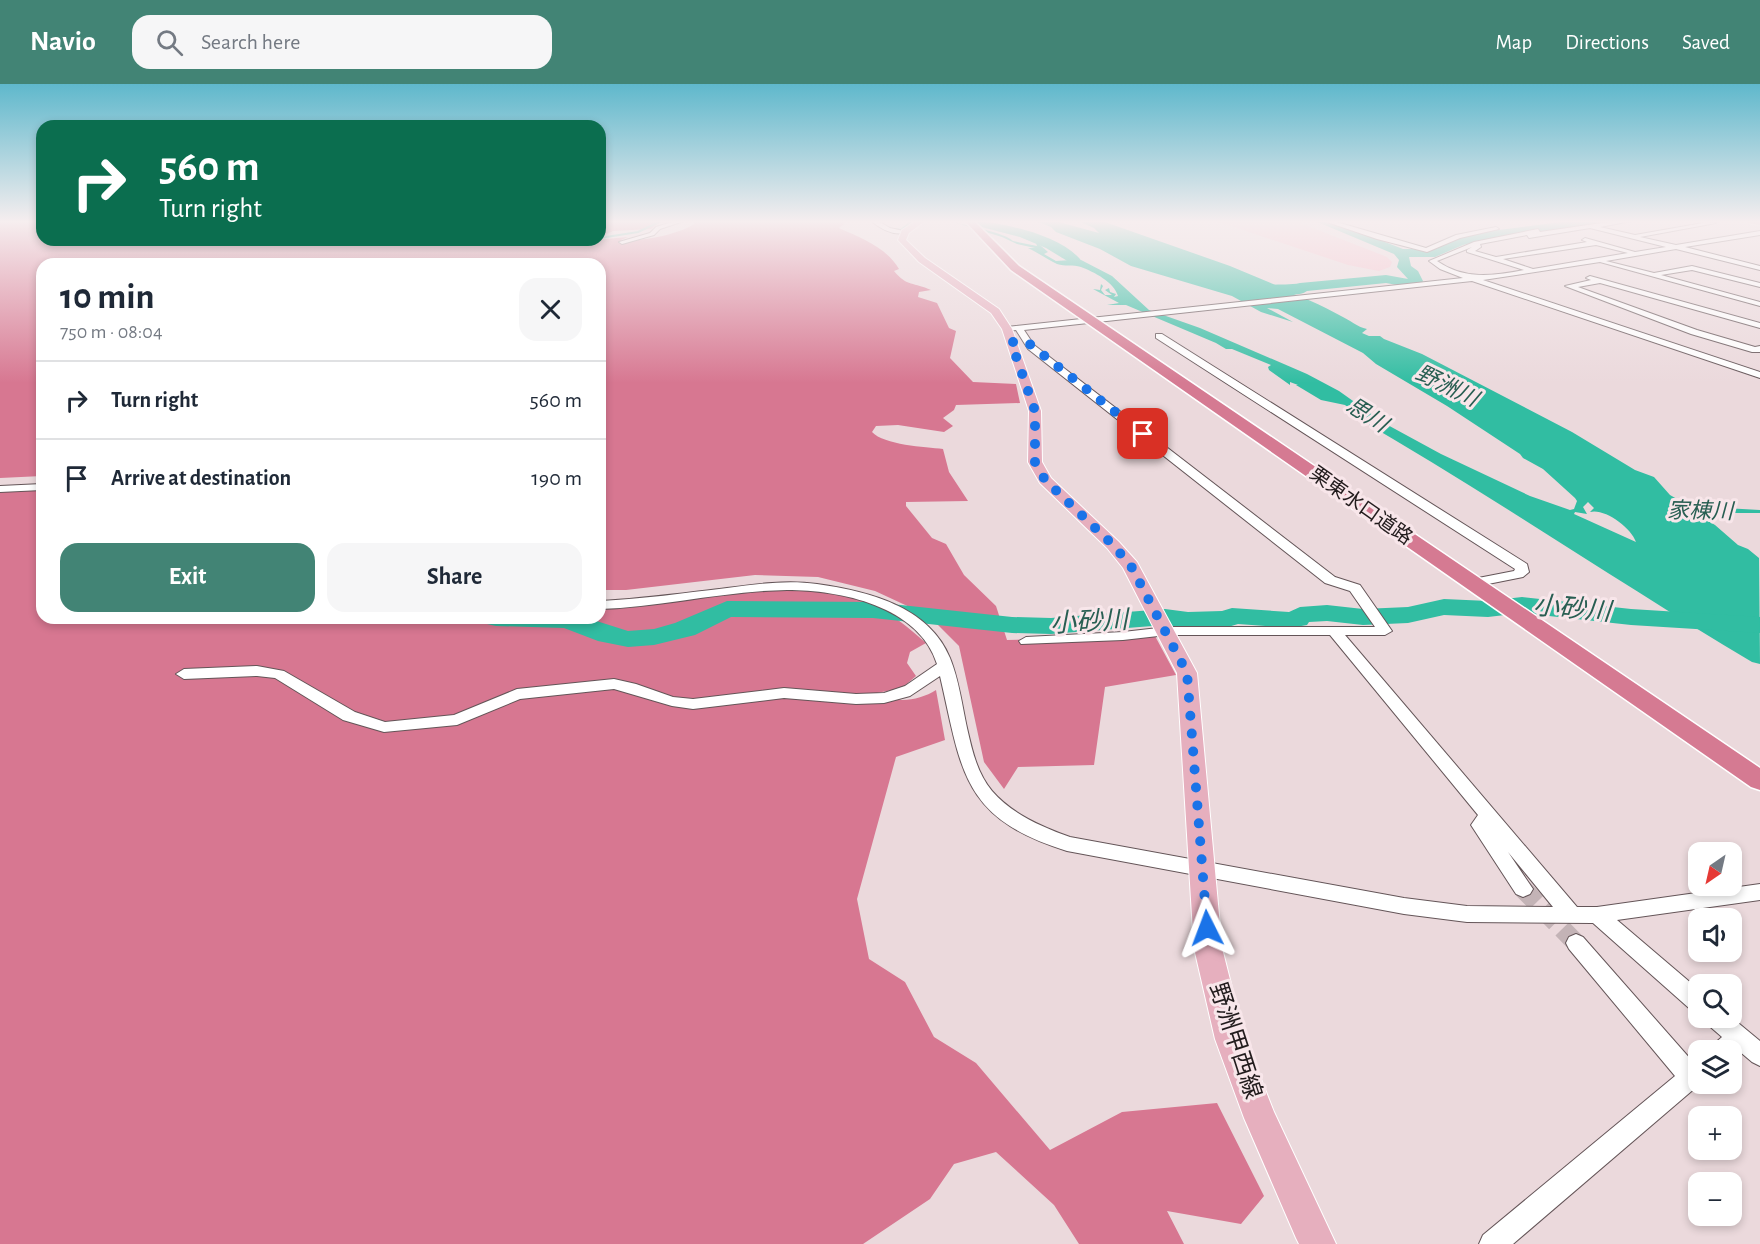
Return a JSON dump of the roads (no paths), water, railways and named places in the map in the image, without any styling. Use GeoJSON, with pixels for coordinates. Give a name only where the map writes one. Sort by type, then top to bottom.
{"type":"FeatureCollection","features":[{"type":"Feature","properties":{"kind":"highway","name":"栗東水口道路"},"geometry":{"type":"LineString","coordinates":[[1026,275],[1760,781]]}},
{"type":"Feature","properties":{"kind":"main road","name":"野洲甲西線"},"geometry":{"type":"LineString","coordinates":[[943,275],[995,311],[1012,333],[1035,411],[1035,462],[1045,480],[1113,545],[1131,566],[1187,673],[1208,948],[1230,1038],[1265,1129],[1308,1226],[1319,1244]]}},
{"type":"Feature","properties":{"kind":"street"},"geometry":{"type":"LineString","coordinates":[[1462,275],[1760,375]]}},
{"type":"Feature","properties":{"kind":"street"},"geometry":{"type":"LineString","coordinates":[[1012,333],[1125,316],[1508,275]]}},
{"type":"Feature","properties":{"kind":"street"},"geometry":{"type":"LineString","coordinates":[[1580,275],[1760,326]]}},
{"type":"Feature","properties":{"kind":"street"},"geometry":{"type":"LineString","coordinates":[[1652,275],[1760,304]]}},
{"type":"Feature","properties":{"kind":"street"},"geometry":{"type":"LineString","coordinates":[[1721,275],[1760,285]]}},
{"type":"Feature","properties":{"kind":"street"},"geometry":{"type":"LineString","coordinates":[[1737,279],[1759,275]]}},
{"type":"Feature","properties":{"kind":"street"},"geometry":{"type":"LineString","coordinates":[[1600,281],[1569,286],[1694,332],[1755,350],[1760,349]]}},
{"type":"Feature","properties":{"kind":"street"},"geometry":{"type":"LineString","coordinates":[[1650,315],[1692,307]]}},
{"type":"Feature","properties":{"kind":"street"},"geometry":{"type":"LineString","coordinates":[[1012,333],[1024,332],[1027,342]]}},
{"type":"Feature","properties":{"kind":"street"},"geometry":{"type":"LineString","coordinates":[[1012,333],[1027,342],[1330,580],[1355,588],[1385,631],[1334,631],[1161,621],[1026,641]]}},
{"type":"Feature","properties":{"kind":"street"},"geometry":{"type":"LineString","coordinates":[[1159,336],[1518,564],[1523,570],[1514,575],[1473,583]]}},
{"type":"Feature","properties":{"kind":"street"},"geometry":{"type":"LineString","coordinates":[[0,489],[36,487]]}},
{"type":"Feature","properties":{"kind":"street"},"geometry":{"type":"LineString","coordinates":[[606,604],[787,585],[849,594],[875,601],[903,614],[935,642],[944,666],[969,766],[978,785],[993,803],[1030,830],[1067,844],[1404,906],[1467,914],[1597,915],[1760,892]]}},
{"type":"Feature","properties":{"kind":"street"},"geometry":{"type":"LineString","coordinates":[[1334,631],[1572,915]]}},
{"type":"Feature","properties":{"kind":"street"},"geometry":{"type":"LineString","coordinates":[[184,674],[257,671],[279,674],[349,716],[384,727],[457,720],[517,694],[614,684],[625,684],[677,702],[693,704],[786,693],[844,698],[879,698],[906,693],[944,666]]}},
{"type":"Feature","properties":{"kind":"street"},"geometry":{"type":"LineString","coordinates":[[1488,815],[1480,825],[1523,889]]}},
{"type":"Feature","properties":{"kind":"street"},"geometry":{"type":"LineString","coordinates":[[1597,915],[1688,993]]}},
{"type":"Feature","properties":{"kind":"street"},"geometry":{"type":"LineString","coordinates":[[1575,943],[1688,1067]]}},
{"type":"Feature","properties":{"kind":"street"},"geometry":{"type":"LineString","coordinates":[[1742,1048],[1760,1055]]}},
{"type":"Feature","properties":{"kind":"street"},"geometry":{"type":"LineString","coordinates":[[1492,1244],[1688,1079]]}},
{"type":"Feature","properties":{"kind":"water"},"geometry":{"type":"Polygon","coordinates":[[[1098,275],[1110,275],[1149,310],[1200,328],[1307,374],[1339,391],[1384,423],[1441,454],[1530,496],[1570,510],[1574,509],[1577,501],[1575,498],[1543,469],[1447,406],[1376,364],[1363,353],[1278,309],[1267,308],[1293,322],[1261,312],[1232,296],[1162,275],[1252,275],[1278,286],[1293,289],[1278,289],[1310,301],[1367,329],[1362,333],[1369,336],[1380,336],[1422,354],[1572,432],[1635,470],[1654,477],[1670,495],[1689,506],[1760,510],[1760,513],[1695,513],[1759,558],[1760,664],[1752,662],[1702,632],[1354,416],[1345,405],[1321,400],[1296,385],[1298,385],[1290,382],[1290,385],[1269,370],[1268,367],[1271,365],[1232,349],[1226,349],[1126,305],[1107,305],[1119,303],[1093,289],[1100,290],[1101,284],[1103,286],[1101,290],[1105,295],[1112,295],[1105,290],[1109,288],[1110,292],[1116,294],[1114,297],[1118,296],[1112,286],[1098,275]],[[1588,502],[1583,507],[1587,514],[1575,512],[1574,514],[1636,542],[1629,530],[1616,520],[1602,513],[1590,512],[1594,508],[1588,502]]]}},
{"type":"Feature","properties":{"kind":"waterway"},"geometry":{"type":"LineString","coordinates":[[1256,294],[1266,289],[1300,290],[1300,287],[1386,279],[1408,283],[1416,281],[1413,275]]}},
{"type":"Feature","properties":{"kind":"waterway","name":"小砂川"},"geometry":{"type":"LineString","coordinates":[[579,624],[608,635],[628,639],[654,637],[685,629],[727,609],[873,610],[1012,625],[1051,626],[1165,617],[1188,620],[1228,619],[1232,616],[1290,620],[1298,619],[1300,615],[1327,613],[1363,617],[1408,615],[1444,607],[1488,609],[1522,605],[1631,617],[1760,625]]}},
{"type":"Feature","properties":{"kind":"tunnel"},"geometry":{"type":"LineString","coordinates":[[1523,889],[1576,943]]}},
{"type":"Feature","properties":{"kind":"water label","name":"野洲川"},"geometry":{"type":"Point","coordinates":[1447,386]}},
{"type":"Feature","properties":{"kind":"water label","name":"思川"},"geometry":{"type":"Point","coordinates":[1367,415]}},
{"type":"Feature","properties":{"kind":"water label","name":"家棟川"},"geometry":{"type":"Point","coordinates":[1700,511]}}]}
